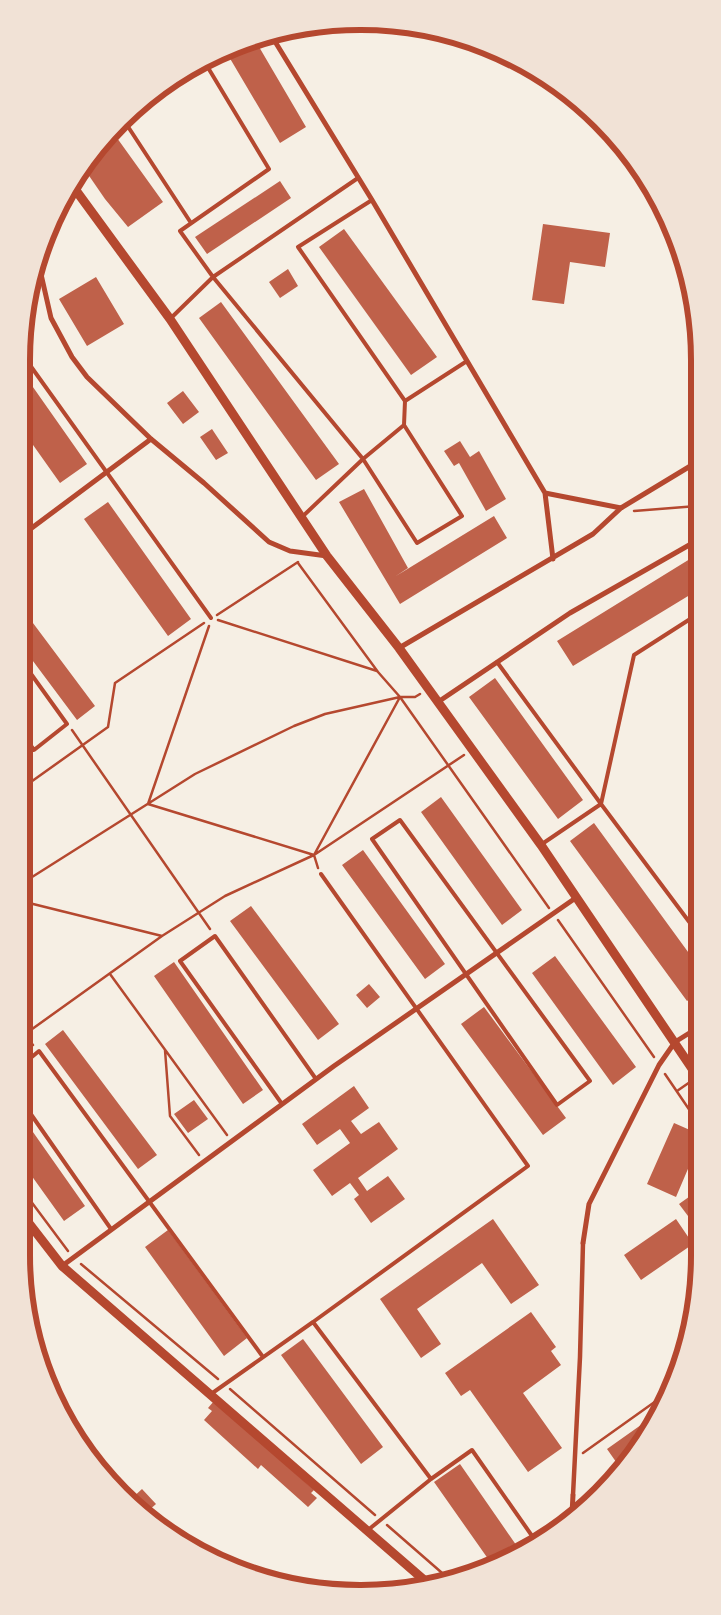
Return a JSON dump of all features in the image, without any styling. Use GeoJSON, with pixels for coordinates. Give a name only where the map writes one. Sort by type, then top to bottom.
{"type":"FeatureCollection","features":[{"type":"Feature","properties":{"kind":"street"},"geometry":{"type":"LineString","coordinates":[[275,41],[372,200],[545,493],[553,559]]}},
{"type":"Feature","properties":{"kind":"street"},"geometry":{"type":"LineString","coordinates":[[77,191],[170,319],[327,556],[399,648],[577,896],[691,1067]]}},
{"type":"Feature","properties":{"kind":"street"},"geometry":{"type":"LineString","coordinates":[[41,275],[51,318],[72,356],[87,377],[151,439],[204,483],[269,542],[290,552],[327,556]]}},
{"type":"Feature","properties":{"kind":"street"},"geometry":{"type":"LineString","coordinates":[[30,529],[151,439]]}},
{"type":"Feature","properties":{"kind":"street"},"geometry":{"type":"LineString","coordinates":[[399,648],[553,559],[593,534],[621,508],[691,466]]}},
{"type":"Feature","properties":{"kind":"street"},"geometry":{"type":"LineString","coordinates":[[545,493],[621,508]]}},
{"type":"Feature","properties":{"kind":"street"},"geometry":{"type":"LineString","coordinates":[[438,702],[570,613],[691,544]]}},
{"type":"Feature","properties":{"kind":"street"},"geometry":{"type":"LineString","coordinates":[[62,1266],[316,1079],[577,896]]}},
{"type":"Feature","properties":{"kind":"street"},"geometry":{"type":"LineString","coordinates":[[572,1508],[583,1243],[588,1204],[659,1065],[675,1042],[691,1032]]}},
{"type":"Feature","properties":{"kind":"street"},"geometry":{"type":"LineString","coordinates":[[30,1225],[62,1266],[423,1579]]}},
{"type":"Feature","properties":{"kind":"lane"},"geometry":{"type":"LineString","coordinates":[[208,67],[269,169],[180,232],[212,277],[363,459],[417,543],[462,516],[404,425],[405,401],[298,247],[372,200]]}},
{"type":"Feature","properties":{"kind":"lane"},"geometry":{"type":"LineString","coordinates":[[128,126],[191,223]]}},
{"type":"Feature","properties":{"kind":"lane"},"geometry":{"type":"LineString","coordinates":[[170,319],[212,277],[358,178]]}},
{"type":"Feature","properties":{"kind":"lane"},"geometry":{"type":"LineString","coordinates":[[405,401],[467,361]]}},
{"type":"Feature","properties":{"kind":"lane"},"geometry":{"type":"LineString","coordinates":[[30,365],[211,618]]}},
{"type":"Feature","properties":{"kind":"lane"},"geometry":{"type":"LineString","coordinates":[[302,517],[363,459],[404,425]]}},
{"type":"Feature","properties":{"kind":"lane"},"geometry":{"type":"LineString","coordinates":[[541,845],[601,804],[634,655],[691,618]]}},
{"type":"Feature","properties":{"kind":"lane"},"geometry":{"type":"LineString","coordinates":[[497,662],[691,924]]}},
{"type":"Feature","properties":{"kind":"lane"},"geometry":{"type":"LineString","coordinates":[[30,673],[67,724],[34,750],[30,744]]}},
{"type":"Feature","properties":{"kind":"lane"},"geometry":{"type":"LineString","coordinates":[[400,820],[590,1081],[556,1105],[466,974],[372,839],[400,820]]}},
{"type":"Feature","properties":{"kind":"lane"},"geometry":{"type":"LineString","coordinates":[[210,1394],[313,1322],[528,1166],[321,874]]}},
{"type":"Feature","properties":{"kind":"lane"},"geometry":{"type":"LineString","coordinates":[[282,1104],[180,960],[215,936],[316,1079]]}},
{"type":"Feature","properties":{"kind":"lane"},"geometry":{"type":"LineString","coordinates":[[30,1058],[38,1051],[263,1357]]}},
{"type":"Feature","properties":{"kind":"lane"},"geometry":{"type":"LineString","coordinates":[[30,1113],[111,1229]]}},
{"type":"Feature","properties":{"kind":"lane"},"geometry":{"type":"LineString","coordinates":[[313,1322],[430,1479]]}},
{"type":"Feature","properties":{"kind":"lane"},"geometry":{"type":"LineString","coordinates":[[368,1530],[430,1479],[472,1450],[533,1537]]}},
{"type":"Feature","properties":{"kind":"path"},"geometry":{"type":"LineString","coordinates":[[621,508],[631,511],[691,506]]}},
{"type":"Feature","properties":{"kind":"path"},"geometry":{"type":"LineString","coordinates":[[30,783],[108,727],[115,683],[211,618],[312,554]]}},
{"type":"Feature","properties":{"kind":"path"},"geometry":{"type":"LineString","coordinates":[[298,563],[378,672],[400,697]]}},
{"type":"Feature","properties":{"kind":"path"},"geometry":{"type":"LineString","coordinates":[[211,618],[378,672]]}},
{"type":"Feature","properties":{"kind":"path"},"geometry":{"type":"LineString","coordinates":[[148,804],[211,618]]}},
{"type":"Feature","properties":{"kind":"path"},"geometry":{"type":"LineString","coordinates":[[314,856],[400,697]]}},
{"type":"Feature","properties":{"kind":"path"},"geometry":{"type":"LineString","coordinates":[[30,878],[195,774],[294,726],[325,714],[400,697],[415,697]]}},
{"type":"Feature","properties":{"kind":"path"},"geometry":{"type":"LineString","coordinates":[[67,724],[215,936]]}},
{"type":"Feature","properties":{"kind":"path"},"geometry":{"type":"LineString","coordinates":[[30,1031],[162,936],[225,896],[314,856],[472,750]]}},
{"type":"Feature","properties":{"kind":"path"},"geometry":{"type":"LineString","coordinates":[[148,804],[314,856]]}},
{"type":"Feature","properties":{"kind":"path"},"geometry":{"type":"LineString","coordinates":[[30,903],[162,936]]}},
{"type":"Feature","properties":{"kind":"path"},"geometry":{"type":"LineString","coordinates":[[110,974],[231,1141]]}},
{"type":"Feature","properties":{"kind":"path"},"geometry":{"type":"LineString","coordinates":[[30,1041],[38,1051]]}},
{"type":"Feature","properties":{"kind":"path"},"geometry":{"type":"LineString","coordinates":[[165,1049],[170,1116],[204,1162]]}},
{"type":"Feature","properties":{"kind":"path"},"geometry":{"type":"LineString","coordinates":[[575,1459],[657,1400]]}},
{"type":"Feature","properties":{"kind":"building"},"geometry":{"type":"Polygon","coordinates":[[[259,46],[306,127],[280,143],[229,57],[259,46]]]}},
{"type":"Feature","properties":{"kind":"building"},"geometry":{"type":"Polygon","coordinates":[[[117,138],[163,202],[128,227],[88,174],[98,159],[117,138]]]}},
{"type":"Feature","properties":{"kind":"building"},"geometry":{"type":"Polygon","coordinates":[[[280,181],[291,198],[207,254],[195,237],[280,181]]]}},
{"type":"Feature","properties":{"kind":"building"},"geometry":{"type":"Polygon","coordinates":[[[543,224],[610,233],[605,267],[570,262],[564,304],[532,300],[543,224]]]}},
{"type":"Feature","properties":{"kind":"building"},"geometry":{"type":"Polygon","coordinates":[[[344,229],[437,357],[411,375],[319,247],[344,229]]]}},
{"type":"Feature","properties":{"kind":"building"},"geometry":{"type":"Polygon","coordinates":[[[288,269],[298,286],[280,298],[269,282],[288,269]]]}},
{"type":"Feature","properties":{"kind":"building"},"geometry":{"type":"Polygon","coordinates":[[[96,277],[124,324],[87,346],[59,299],[96,277]]]}},
{"type":"Feature","properties":{"kind":"building"},"geometry":{"type":"Polygon","coordinates":[[[221,302],[339,464],[316,480],[199,318],[221,302]]]}},
{"type":"Feature","properties":{"kind":"building"},"geometry":{"type":"Polygon","coordinates":[[[30,383],[87,464],[60,483],[30,441],[30,383]]]}},
{"type":"Feature","properties":{"kind":"building"},"geometry":{"type":"Polygon","coordinates":[[[183,391],[199,412],[183,424],[167,403],[183,391]]]}},
{"type":"Feature","properties":{"kind":"building"},"geometry":{"type":"Polygon","coordinates":[[[212,429],[228,453],[216,460],[200,437],[212,429]]]}},
{"type":"Feature","properties":{"kind":"building"},"geometry":{"type":"Polygon","coordinates":[[[460,441],[470,457],[479,451],[506,499],[486,511],[459,463],[454,466],[444,451],[460,441]]]}},
{"type":"Feature","properties":{"kind":"building"},"geometry":{"type":"Polygon","coordinates":[[[364,489],[408,568],[396,576],[494,516],[507,538],[400,604],[339,502],[364,489]]]}},
{"type":"Feature","properties":{"kind":"building"},"geometry":{"type":"Polygon","coordinates":[[[108,502],[191,619],[168,636],[84,519],[108,502]]]}},
{"type":"Feature","properties":{"kind":"building"},"geometry":{"type":"Polygon","coordinates":[[[691,558],[691,594],[573,666],[557,641],[691,558]]]}},
{"type":"Feature","properties":{"kind":"building"},"geometry":{"type":"Polygon","coordinates":[[[30,619],[95,706],[77,720],[30,657],[30,619]]]}},
{"type":"Feature","properties":{"kind":"building"},"geometry":{"type":"Polygon","coordinates":[[[495,678],[583,800],[558,819],[469,697],[495,678]]]}},
{"type":"Feature","properties":{"kind":"building"},"geometry":{"type":"Polygon","coordinates":[[[441,797],[522,910],[502,925],[421,812],[441,797]]]}},
{"type":"Feature","properties":{"kind":"building"},"geometry":{"type":"Polygon","coordinates":[[[594,823],[691,956],[691,998],[687,1001],[570,841],[594,823]]]}},
{"type":"Feature","properties":{"kind":"building"},"geometry":{"type":"Polygon","coordinates":[[[363,850],[445,964],[425,979],[342,865],[363,850]]]}},
{"type":"Feature","properties":{"kind":"building"},"geometry":{"type":"Polygon","coordinates":[[[251,906],[339,1024],[318,1040],[230,921],[251,906]]]}},
{"type":"Feature","properties":{"kind":"building"},"geometry":{"type":"Polygon","coordinates":[[[555,956],[636,1067],[613,1085],[532,973],[555,956]]]}},
{"type":"Feature","properties":{"kind":"building"},"geometry":{"type":"Polygon","coordinates":[[[174,962],[263,1090],[243,1104],[154,976],[174,962]]]}},
{"type":"Feature","properties":{"kind":"building"},"geometry":{"type":"Polygon","coordinates":[[[369,984],[380,997],[367,1008],[356,995],[369,984]]]}},
{"type":"Feature","properties":{"kind":"building"},"geometry":{"type":"Polygon","coordinates":[[[484,1007],[566,1118],[543,1135],[461,1024],[484,1007]]]}},
{"type":"Feature","properties":{"kind":"building"},"geometry":{"type":"Polygon","coordinates":[[[63,1030],[157,1155],[138,1169],[45,1044],[63,1030]]]}},
{"type":"Feature","properties":{"kind":"building"},"geometry":{"type":"Polygon","coordinates":[[[354,1086],[369,1108],[351,1121],[361,1134],[379,1122],[398,1149],[358,1178],[367,1191],[388,1176],[405,1199],[371,1223],[354,1199],[359,1195],[350,1183],[332,1196],[313,1170],[350,1143],[340,1129],[317,1145],[302,1124],[354,1086]]]}},
{"type":"Feature","properties":{"kind":"building"},"geometry":{"type":"Polygon","coordinates":[[[194,1100],[208,1119],[188,1133],[174,1114],[194,1100]]]}},
{"type":"Feature","properties":{"kind":"building"},"geometry":{"type":"Polygon","coordinates":[[[674,1123],[691,1130],[691,1162],[676,1197],[647,1184],[674,1123]]]}},
{"type":"Feature","properties":{"kind":"building"},"geometry":{"type":"Polygon","coordinates":[[[30,1128],[85,1206],[64,1221],[30,1174],[30,1128]]]}},
{"type":"Feature","properties":{"kind":"building"},"geometry":{"type":"Polygon","coordinates":[[[691,1195],[691,1220],[679,1204],[691,1195]]]}},
{"type":"Feature","properties":{"kind":"building"},"geometry":{"type":"Polygon","coordinates":[[[493,1219],[539,1285],[511,1304],[482,1263],[417,1309],[441,1344],[421,1358],[380,1299],[493,1219]]]}},
{"type":"Feature","properties":{"kind":"building"},"geometry":{"type":"Polygon","coordinates":[[[676,1219],[691,1241],[691,1245],[641,1280],[624,1255],[676,1219]]]}},
{"type":"Feature","properties":{"kind":"building"},"geometry":{"type":"Polygon","coordinates":[[[168,1230],[247,1338],[224,1356],[145,1247],[168,1230]]]}},
{"type":"Feature","properties":{"kind":"building"},"geometry":{"type":"Polygon","coordinates":[[[531,1312],[556,1347],[551,1351],[561,1365],[523,1393],[562,1448],[528,1472],[470,1390],[461,1396],[445,1373],[531,1312]]]}},
{"type":"Feature","properties":{"kind":"building"},"geometry":{"type":"Polygon","coordinates":[[[303,1339],[383,1447],[361,1464],[281,1355],[303,1339]]]}},
{"type":"Feature","properties":{"kind":"building"},"geometry":{"type":"Polygon","coordinates":[[[214,1401],[314,1490],[311,1493],[317,1498],[308,1507],[261,1465],[258,1469],[204,1420],[212,1411],[208,1408],[214,1401]]]}},
{"type":"Feature","properties":{"kind":"building"},"geometry":{"type":"Polygon","coordinates":[[[646,1421],[617,1463],[607,1449],[646,1421]]]}},
{"type":"Feature","properties":{"kind":"building"},"geometry":{"type":"Polygon","coordinates":[[[460,1464],[517,1546],[488,1559],[434,1482],[460,1464]]]}},
{"type":"Feature","properties":{"kind":"building"},"geometry":{"type":"Polygon","coordinates":[[[142,1489],[156,1504],[150,1509],[135,1495],[142,1489]]]}}]}
